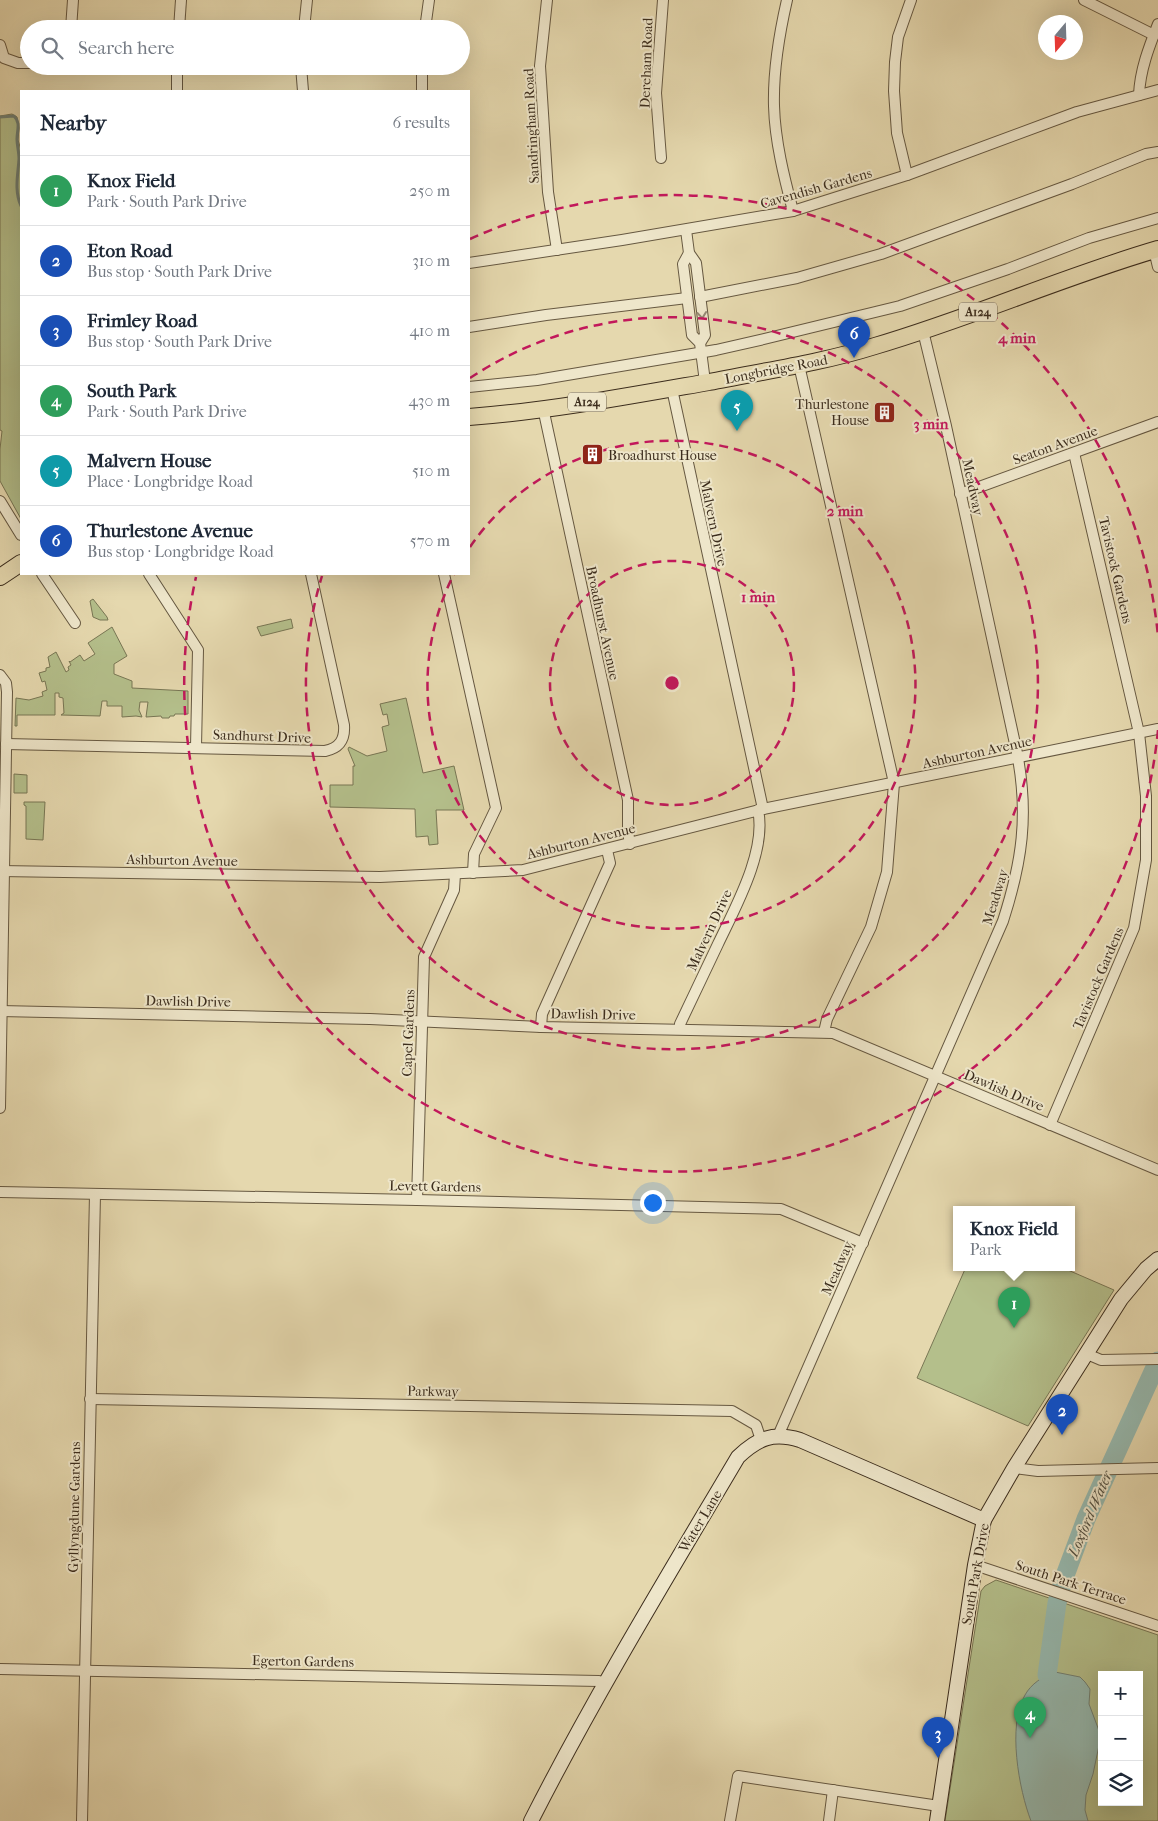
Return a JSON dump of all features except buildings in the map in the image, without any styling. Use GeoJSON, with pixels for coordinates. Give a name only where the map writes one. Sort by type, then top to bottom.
{"type":"FeatureCollection","features":[{"type":"Feature","properties":{"kind":"main road","name":"Longbridge Road"},"geometry":{"type":"LineString","coordinates":[[470,417],[672,389],[847,354],[923,331],[1105,265],[1156,249]]}},
{"type":"Feature","properties":{"kind":"main road"},"geometry":{"type":"LineString","coordinates":[[0,577],[20,564]]}},
{"type":"Feature","properties":{"kind":"street"},"geometry":{"type":"LineString","coordinates":[[72,20],[73,0]]}},
{"type":"Feature","properties":{"kind":"street"},"geometry":{"type":"LineString","coordinates":[[180,20],[181,0]]}},
{"type":"Feature","properties":{"kind":"street"},"geometry":{"type":"LineString","coordinates":[[305,20],[307,0]]}},
{"type":"Feature","properties":{"kind":"street"},"geometry":{"type":"LineString","coordinates":[[427,20],[429,0]]}},
{"type":"Feature","properties":{"kind":"street","name":"Sandringham Road"},"geometry":{"type":"LineString","coordinates":[[547,0],[540,66],[548,192],[557,250]]}},
{"type":"Feature","properties":{"kind":"street","name":"Dereham Road"},"geometry":{"type":"LineString","coordinates":[[661,158],[656,93],[663,0]]}},
{"type":"Feature","properties":{"kind":"street"},"geometry":{"type":"LineString","coordinates":[[787,0],[778,39],[774,106],[781,164],[793,211]]}},
{"type":"Feature","properties":{"kind":"street"},"geometry":{"type":"LineString","coordinates":[[908,175],[897,133],[894,91],[898,37],[911,0]]}},
{"type":"Feature","properties":{"kind":"street"},"geometry":{"type":"LineString","coordinates":[[1084,0],[1154,35]]}},
{"type":"Feature","properties":{"kind":"street"},"geometry":{"type":"LineString","coordinates":[[1139,94],[1140,78],[1158,24]]}},
{"type":"Feature","properties":{"kind":"street"},"geometry":{"type":"LineString","coordinates":[[0,45],[4,58],[20,63]]}},
{"type":"Feature","properties":{"kind":"street"},"geometry":{"type":"LineString","coordinates":[[177,75],[177,90]]}},
{"type":"Feature","properties":{"kind":"street"},"geometry":{"type":"LineString","coordinates":[[302,75],[303,90]]}},
{"type":"Feature","properties":{"kind":"street"},"geometry":{"type":"LineString","coordinates":[[422,75],[422,90]]}},
{"type":"Feature","properties":{"kind":"street","name":"Cavendish Gardens"},"geometry":{"type":"LineString","coordinates":[[470,263],[686,230],[793,211],[908,175],[1076,112],[1158,90]]}},
{"type":"Feature","properties":{"kind":"street"},"geometry":{"type":"LineString","coordinates":[[700,297],[797,278],[881,254],[1072,184],[1146,154],[1158,152]]}},
{"type":"Feature","properties":{"kind":"street"},"geometry":{"type":"LineString","coordinates":[[470,386],[537,380],[900,306],[1008,269],[1089,238],[1158,218]]}},
{"type":"Feature","properties":{"kind":"street"},"geometry":{"type":"LineString","coordinates":[[686,230],[689,253],[696,263],[705,335],[701,348],[706,382]]}},
{"type":"Feature","properties":{"kind":"street"},"geometry":{"type":"LineString","coordinates":[[1156,249],[1158,267]]}},
{"type":"Feature","properties":{"kind":"street"},"geometry":{"type":"LineString","coordinates":[[689,253],[683,264],[692,335],[701,348]]}},
{"type":"Feature","properties":{"kind":"street"},"geometry":{"type":"LineString","coordinates":[[470,327],[546,315],[688,298]]}},
{"type":"Feature","properties":{"kind":"street","name":"Meadway"},"geometry":{"type":"LineString","coordinates":[[778,1436],[1003,921],[1015,886],[1024,828],[1023,794],[1018,757],[946,426],[923,331]]}},
{"type":"Feature","properties":{"kind":"street"},"geometry":{"type":"LineString","coordinates":[[799,365],[894,783],[887,872],[871,927],[827,1019],[824,1032]]}},
{"type":"Feature","properties":{"kind":"street","name":"Malvern Drive"},"geometry":{"type":"LineString","coordinates":[[672,389],[760,810],[758,837],[750,869],[737,902],[680,1024],[680,1029]]}},
{"type":"Feature","properties":{"kind":"street","name":"Broadhurst Avenue"},"geometry":{"type":"LineString","coordinates":[[543,408],[628,800],[630,844]]}},
{"type":"Feature","properties":{"kind":"street","name":"Seaton Avenue"},"geometry":{"type":"LineString","coordinates":[[960,494],[1158,422]]}},
{"type":"Feature","properties":{"kind":"street","name":"Tavistock Gardens"},"geometry":{"type":"LineString","coordinates":[[1050,1125],[1134,928],[1146,860],[1146,796],[1139,733],[1074,453]]}},
{"type":"Feature","properties":{"kind":"street"},"geometry":{"type":"LineString","coordinates":[[0,501],[20,534]]}},
{"type":"Feature","properties":{"kind":"street"},"geometry":{"type":"LineString","coordinates":[[43,575],[75,623]]}},
{"type":"Feature","properties":{"kind":"street"},"geometry":{"type":"LineString","coordinates":[[150,575],[198,650],[196,748]]}},
{"type":"Feature","properties":{"kind":"street","name":"Sandhurst Drive"},"geometry":{"type":"LineString","coordinates":[[6,744],[333,750],[338,746],[343,736],[344,725],[311,575]]}},
{"type":"Feature","properties":{"kind":"street"},"geometry":{"type":"LineString","coordinates":[[444,575],[496,808],[474,854],[473,873]]}},
{"type":"Feature","properties":{"kind":"street"},"geometry":{"type":"LineString","coordinates":[[0,675],[7,686],[1,871],[0,1108]]}},
{"type":"Feature","properties":{"kind":"street","name":"Ashburton Avenue"},"geometry":{"type":"LineString","coordinates":[[1,871],[380,877],[523,870],[760,810],[1158,729]]}},
{"type":"Feature","properties":{"kind":"street"},"geometry":{"type":"LineString","coordinates":[[540,1027],[542,1014],[610,864],[607,850]]}},
{"type":"Feature","properties":{"kind":"street","name":"Capel Gardens"},"geometry":{"type":"LineString","coordinates":[[417,1200],[424,958],[454,890],[455,874]]}},
{"type":"Feature","properties":{"kind":"street","name":"Dawlish Drive"},"geometry":{"type":"LineString","coordinates":[[1,1011],[360,1018],[540,1027],[824,1032],[935,1076],[1158,1170]]}},
{"type":"Feature","properties":{"kind":"street","name":"Levett Gardens"},"geometry":{"type":"LineString","coordinates":[[0,1192],[781,1208],[863,1243]]}},
{"type":"Feature","properties":{"kind":"street","name":"Gyllyngdune Gardens"},"geometry":{"type":"LineString","coordinates":[[82,1821],[95,1194]]}},
{"type":"Feature","properties":{"kind":"street","name":"South Park Drive"},"geometry":{"type":"LineString","coordinates":[[937,1821],[975,1565],[984,1520],[1014,1468],[1121,1299],[1146,1269],[1158,1259]]}},
{"type":"Feature","properties":{"kind":"street"},"geometry":{"type":"LineString","coordinates":[[1087,1354],[1101,1360],[1155,1359]]}},
{"type":"Feature","properties":{"kind":"street","name":"Parkway"},"geometry":{"type":"LineString","coordinates":[[90,1399],[732,1411],[756,1425],[761,1440]]}},
{"type":"Feature","properties":{"kind":"street","name":"Water Lane"},"geometry":{"type":"LineString","coordinates":[[531,1821],[605,1684],[738,1457],[747,1448],[770,1437],[778,1436],[800,1440],[984,1520]]}},
{"type":"Feature","properties":{"kind":"street"},"geometry":{"type":"LineString","coordinates":[[1014,1468],[1038,1471],[1157,1470]]}},
{"type":"Feature","properties":{"kind":"street","name":"South Park Terrace"},"geometry":{"type":"LineString","coordinates":[[975,1565],[1158,1626]]}},
{"type":"Feature","properties":{"kind":"street","name":"Egerton Gardens"},"geometry":{"type":"LineString","coordinates":[[0,1669],[599,1681],[605,1684]]}},
{"type":"Feature","properties":{"kind":"street"},"geometry":{"type":"LineString","coordinates":[[730,1821],[738,1776],[939,1806]]}},
{"type":"Feature","properties":{"kind":"street"},"geometry":{"type":"LineString","coordinates":[[829,1821],[834,1790]]}},
{"type":"Feature","properties":{"kind":"green space"},"geometry":{"type":"Polygon","coordinates":[[[12,114],[17,117],[20,147],[20,517],[0,481],[2,431],[0,430],[0,116],[12,114]]]}},
{"type":"Feature","properties":{"kind":"green space"},"geometry":{"type":"Polygon","coordinates":[[[93,599],[108,620],[100,620],[93,617],[90,601],[93,599]]]}},
{"type":"Feature","properties":{"kind":"green space"},"geometry":{"type":"Polygon","coordinates":[[[291,619],[293,628],[261,636],[257,627],[291,619]]]}},
{"type":"Feature","properties":{"kind":"green space"},"geometry":{"type":"Polygon","coordinates":[[[112,627],[127,656],[114,664],[114,674],[132,681],[132,688],[188,691],[188,714],[175,714],[169,718],[162,718],[161,716],[146,717],[148,702],[140,702],[139,710],[142,717],[122,717],[122,706],[107,706],[107,701],[102,701],[100,716],[61,715],[64,713],[63,698],[59,697],[59,693],[55,693],[55,715],[17,715],[17,726],[15,726],[16,698],[29,700],[43,696],[42,692],[47,690],[45,681],[42,682],[39,673],[46,671],[46,668],[50,667],[48,657],[56,652],[66,672],[71,665],[69,661],[80,655],[84,661],[95,654],[88,643],[112,627]]]}},
{"type":"Feature","properties":{"kind":"green space"},"geometry":{"type":"Polygon","coordinates":[[[406,698],[423,773],[454,766],[464,810],[436,810],[438,844],[429,845],[428,836],[416,837],[415,809],[330,807],[330,785],[353,785],[353,766],[355,766],[348,749],[349,747],[367,756],[387,751],[382,727],[389,725],[387,714],[383,715],[380,704],[406,698]]]}},
{"type":"Feature","properties":{"kind":"green space"},"geometry":{"type":"Polygon","coordinates":[[[14,774],[27,775],[27,793],[14,793],[14,774]]]}},
{"type":"Feature","properties":{"kind":"green space"},"geometry":{"type":"Polygon","coordinates":[[[24,802],[45,802],[43,840],[26,839],[26,806],[24,802]]]}},
{"type":"Feature","properties":{"kind":"green space"},"geometry":{"type":"Polygon","coordinates":[[[964,1271],[1070,1271],[1114,1290],[1028,1426],[917,1378],[964,1271]]]}},
{"type":"Feature","properties":{"kind":"green space"},"geometry":{"type":"Polygon","coordinates":[[[996,1580],[1158,1635],[1158,1821],[945,1821],[981,1591],[985,1586],[996,1580]]]}},
{"type":"Feature","properties":{"kind":"water"},"geometry":{"type":"Polygon","coordinates":[[[1055,1672],[1080,1677],[1090,1689],[1089,1704],[1098,1728],[1098,1750],[1086,1795],[1085,1810],[1088,1821],[1031,1821],[1019,1775],[1016,1740],[1017,1723],[1025,1695],[1042,1678],[1055,1672]]]}},
{"type":"Feature","properties":{"kind":"waterway"},"geometry":{"type":"LineString","coordinates":[[0,117],[14,116],[17,121],[19,159],[17,188],[20,203]]}},
{"type":"Feature","properties":{"kind":"waterway","name":"Loxford Water"},"geometry":{"type":"LineString","coordinates":[[1047,1675],[1057,1603],[1063,1581],[1086,1519],[1158,1361]]}},
{"type":"Feature","properties":{"kind":"place","name":"Thurlestone Avenue"},"geometry":{"type":"Point","coordinates":[854,358]}},
{"type":"Feature","properties":{"kind":"place","name":"Thurlestone House"},"geometry":{"type":"Point","coordinates":[885,412]}},
{"type":"Feature","properties":{"kind":"place","name":"Malvern House"},"geometry":{"type":"Point","coordinates":[737,431]}},
{"type":"Feature","properties":{"kind":"place","name":"Broadhurst House"},"geometry":{"type":"Point","coordinates":[592,455]}},
{"type":"Feature","properties":{"kind":"place","name":"Knox Field"},"geometry":{"type":"Point","coordinates":[1014,1328]}},
{"type":"Feature","properties":{"kind":"place","name":"Eton Road"},"geometry":{"type":"Point","coordinates":[1062,1435]}},
{"type":"Feature","properties":{"kind":"place","name":"South Park"},"geometry":{"type":"Point","coordinates":[1030,1738]}},
{"type":"Feature","properties":{"kind":"place","name":"Frimley Road"},"geometry":{"type":"Point","coordinates":[938,1758]}}]}
